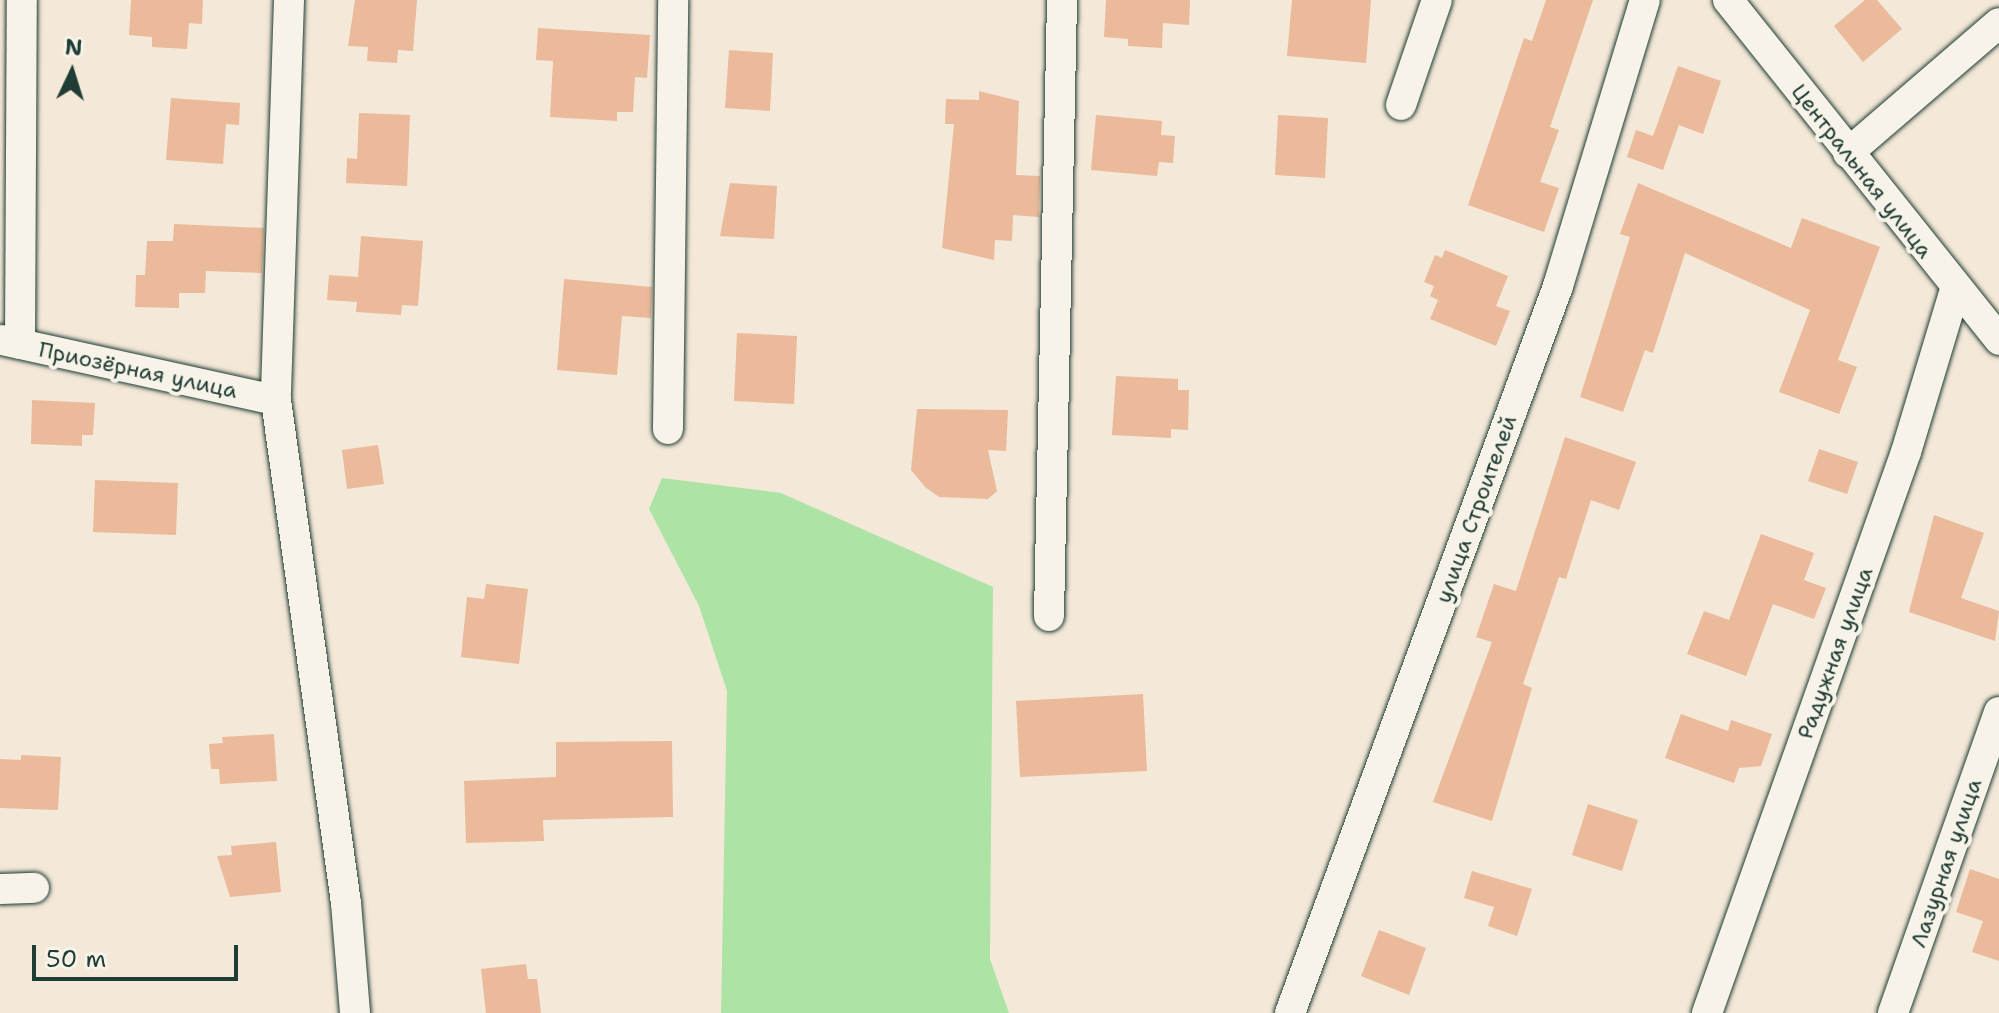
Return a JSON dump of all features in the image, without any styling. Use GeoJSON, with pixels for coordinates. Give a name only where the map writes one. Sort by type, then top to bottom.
{"type":"FeatureCollection","features":[{"type":"Feature","properties":{"kind":"street"},"geometry":{"type":"LineString","coordinates":[[10,342],[22,0]]}},
{"type":"Feature","properties":{"kind":"street"},"geometry":{"type":"LineString","coordinates":[[289,0],[276,400],[346,903],[355,1013]]}},
{"type":"Feature","properties":{"kind":"street"},"geometry":{"type":"LineString","coordinates":[[668,429],[673,0]]}},
{"type":"Feature","properties":{"kind":"street"},"geometry":{"type":"LineString","coordinates":[[1049,616],[1062,0]]}},
{"type":"Feature","properties":{"kind":"street"},"geometry":{"type":"LineString","coordinates":[[1401,105],[1437,0]]}},
{"type":"Feature","properties":{"kind":"street","name":"улица Строителей"},"geometry":{"type":"LineString","coordinates":[[1290,1013],[1558,286],[1575,213],[1645,0]]}},
{"type":"Feature","properties":{"kind":"street","name":"Центральная улица"},"geometry":{"type":"LineString","coordinates":[[1728,0],[1955,290],[1999,340]]}},
{"type":"Feature","properties":{"kind":"street"},"geometry":{"type":"LineString","coordinates":[[1848,153],[1999,23]]}},
{"type":"Feature","properties":{"kind":"street","name":"Радужная улица"},"geometry":{"type":"LineString","coordinates":[[1707,1013],[1906,452],[1955,290]]}},
{"type":"Feature","properties":{"kind":"street","name":"Приозёрная улица"},"geometry":{"type":"LineString","coordinates":[[10,342],[276,400]]}},
{"type":"Feature","properties":{"kind":"street","name":"Лазурная улица"},"geometry":{"type":"LineString","coordinates":[[1893,1013],[1999,712]]}},
{"type":"Feature","properties":{"kind":"street"},"geometry":{"type":"LineString","coordinates":[[0,889],[34,888]]}},
{"type":"Feature","properties":{"kind":"green space"},"geometry":{"type":"Polygon","coordinates":[[[662,478],[781,493],[993,587],[990,959],[1009,1013],[721,1013],[727,691],[699,606],[649,509],[662,478]]]}},
{"type":"Feature","properties":{"kind":"building"},"geometry":{"type":"Polygon","coordinates":[[[131,0],[203,0],[202,24],[189,23],[187,49],[152,47],[152,37],[129,35],[131,0]]]}},
{"type":"Feature","properties":{"kind":"building"},"geometry":{"type":"Polygon","coordinates":[[[355,0],[417,0],[413,51],[398,50],[397,63],[367,61],[368,47],[348,46],[355,0]]]}},
{"type":"Feature","properties":{"kind":"building"},"geometry":{"type":"Polygon","coordinates":[[[1106,0],[1190,0],[1189,25],[1163,23],[1162,48],[1128,46],[1128,39],[1104,37],[1106,0]]]}},
{"type":"Feature","properties":{"kind":"building"},"geometry":{"type":"Polygon","coordinates":[[[1292,0],[1371,0],[1366,63],[1287,56],[1292,0]]]}},
{"type":"Feature","properties":{"kind":"building"},"geometry":{"type":"Polygon","coordinates":[[[1546,0],[1593,0],[1550,127],[1559,130],[1540,182],[1559,188],[1544,232],[1468,205],[1524,38],[1532,41],[1546,0]]]}},
{"type":"Feature","properties":{"kind":"building"},"geometry":{"type":"Polygon","coordinates":[[[1865,0],[1877,0],[1902,29],[1863,62],[1834,26],[1865,0]]]}},
{"type":"Feature","properties":{"kind":"building"},"geometry":{"type":"Polygon","coordinates":[[[538,28],[650,35],[647,78],[635,77],[633,112],[617,112],[617,121],[550,117],[553,61],[536,60],[538,28]]]}},
{"type":"Feature","properties":{"kind":"building"},"geometry":{"type":"Polygon","coordinates":[[[729,50],[773,53],[770,111],[725,108],[729,50]]]}},
{"type":"Feature","properties":{"kind":"building"},"geometry":{"type":"Polygon","coordinates":[[[1678,66],[1721,81],[1703,134],[1679,125],[1663,170],[1627,157],[1636,130],[1653,136],[1678,66]]]}},
{"type":"Feature","properties":{"kind":"building"},"geometry":{"type":"Polygon","coordinates":[[[979,91],[1019,101],[1016,175],[1040,176],[1039,217],[1013,215],[1012,241],[995,240],[994,260],[942,248],[954,124],[945,124],[946,99],[979,100],[979,91]]]}},
{"type":"Feature","properties":{"kind":"building"},"geometry":{"type":"Polygon","coordinates":[[[171,98],[240,103],[239,125],[226,124],[223,164],[166,160],[171,98]]]}},
{"type":"Feature","properties":{"kind":"building"},"geometry":{"type":"Polygon","coordinates":[[[359,113],[410,115],[407,186],[346,183],[347,158],[357,159],[359,113]]]}},
{"type":"Feature","properties":{"kind":"building"},"geometry":{"type":"Polygon","coordinates":[[[1096,115],[1162,121],[1161,135],[1175,136],[1173,163],[1159,162],[1157,176],[1091,170],[1096,115]]]}},
{"type":"Feature","properties":{"kind":"building"},"geometry":{"type":"Polygon","coordinates":[[[1278,115],[1328,118],[1325,178],[1275,175],[1278,115]]]}},
{"type":"Feature","properties":{"kind":"building"},"geometry":{"type":"Polygon","coordinates":[[[730,183],[777,186],[774,239],[720,236],[730,183]]]}},
{"type":"Feature","properties":{"kind":"building"},"geometry":{"type":"Polygon","coordinates":[[[1638,183],[1791,248],[1802,218],[1880,247],[1838,360],[1857,367],[1839,414],[1779,392],[1810,310],[1685,253],[1653,353],[1645,350],[1623,412],[1580,397],[1630,237],[1620,234],[1638,183]]]}},
{"type":"Feature","properties":{"kind":"building"},"geometry":{"type":"Polygon","coordinates":[[[174,224],[264,228],[262,273],[206,271],[205,293],[179,293],[179,308],[135,307],[136,275],[145,275],[147,241],[173,241],[174,224]]]}},
{"type":"Feature","properties":{"kind":"building"},"geometry":{"type":"Polygon","coordinates":[[[361,236],[423,241],[418,306],[402,305],[401,315],[356,312],[357,302],[327,300],[329,275],[358,277],[361,236]]]}},
{"type":"Feature","properties":{"kind":"building"},"geometry":{"type":"Polygon","coordinates":[[[1445,250],[1508,276],[1496,306],[1510,311],[1496,346],[1430,319],[1438,300],[1430,296],[1434,286],[1424,282],[1435,255],[1442,258],[1445,250]]]}},
{"type":"Feature","properties":{"kind":"building"},"geometry":{"type":"Polygon","coordinates":[[[564,279],[652,287],[651,318],[622,316],[617,375],[557,370],[564,279]]]}},
{"type":"Feature","properties":{"kind":"building"},"geometry":{"type":"Polygon","coordinates":[[[737,333],[797,336],[794,404],[734,401],[737,333]]]}},
{"type":"Feature","properties":{"kind":"building"},"geometry":{"type":"Polygon","coordinates":[[[1116,376],[1178,379],[1178,390],[1189,390],[1188,430],[1171,429],[1171,438],[1112,435],[1116,376]]]}},
{"type":"Feature","properties":{"kind":"building"},"geometry":{"type":"Polygon","coordinates":[[[32,400],[95,403],[93,435],[82,435],[82,446],[31,444],[32,400]]]}},
{"type":"Feature","properties":{"kind":"building"},"geometry":{"type":"Polygon","coordinates":[[[917,409],[1008,410],[1006,451],[988,450],[997,491],[988,499],[939,497],[925,487],[911,470],[917,409]]]}},
{"type":"Feature","properties":{"kind":"building"},"geometry":{"type":"Polygon","coordinates":[[[1565,437],[1636,462],[1619,510],[1591,500],[1566,579],[1559,577],[1523,684],[1532,688],[1492,821],[1433,802],[1492,642],[1476,637],[1494,584],[1516,591],[1565,437]]]}},
{"type":"Feature","properties":{"kind":"building"},"geometry":{"type":"Polygon","coordinates":[[[378,445],[384,484],[347,489],[342,450],[378,445]]]}},
{"type":"Feature","properties":{"kind":"building"},"geometry":{"type":"Polygon","coordinates":[[[1819,449],[1858,462],[1847,494],[1808,481],[1819,449]]]}},
{"type":"Feature","properties":{"kind":"building"},"geometry":{"type":"Polygon","coordinates":[[[95,480],[178,483],[176,535],[93,532],[95,480]]]}},
{"type":"Feature","properties":{"kind":"building"},"geometry":{"type":"Polygon","coordinates":[[[1934,515],[1984,533],[1961,598],[1999,611],[1995,641],[1909,612],[1934,515]]]}},
{"type":"Feature","properties":{"kind":"building"},"geometry":{"type":"Polygon","coordinates":[[[1761,534],[1814,553],[1804,580],[1826,588],[1814,619],[1773,604],[1746,676],[1687,654],[1704,611],[1729,620],[1761,534]]]}},
{"type":"Feature","properties":{"kind":"building"},"geometry":{"type":"Polygon","coordinates":[[[486,584],[528,589],[519,664],[461,657],[467,597],[484,599],[486,584]]]}},
{"type":"Feature","properties":{"kind":"building"},"geometry":{"type":"Polygon","coordinates":[[[1143,694],[1147,771],[1020,777],[1016,701],[1143,694]]]}},
{"type":"Feature","properties":{"kind":"building"},"geometry":{"type":"Polygon","coordinates":[[[1681,714],[1728,731],[1731,720],[1772,734],[1761,766],[1739,768],[1734,783],[1665,758],[1681,714]]]}},
{"type":"Feature","properties":{"kind":"building"},"geometry":{"type":"Polygon","coordinates":[[[274,734],[277,781],[220,784],[219,769],[211,769],[209,744],[223,743],[222,737],[274,734]]]}},
{"type":"Feature","properties":{"kind":"building"},"geometry":{"type":"Polygon","coordinates":[[[672,741],[673,817],[543,820],[544,841],[466,843],[464,781],[556,777],[556,742],[672,741]]]}},
{"type":"Feature","properties":{"kind":"building"},"geometry":{"type":"Polygon","coordinates":[[[21,755],[61,757],[58,810],[0,808],[0,759],[21,760],[21,755]]]}},
{"type":"Feature","properties":{"kind":"building"},"geometry":{"type":"Polygon","coordinates":[[[1588,804],[1638,820],[1622,871],[1572,855],[1588,804]]]}},
{"type":"Feature","properties":{"kind":"building"},"geometry":{"type":"Polygon","coordinates":[[[276,842],[281,892],[230,897],[217,856],[232,855],[231,846],[276,842]]]}},
{"type":"Feature","properties":{"kind":"building"},"geometry":{"type":"Polygon","coordinates":[[[1970,869],[1999,879],[1999,961],[1972,952],[1983,921],[1956,912],[1970,869]]]}},
{"type":"Feature","properties":{"kind":"building"},"geometry":{"type":"Polygon","coordinates":[[[1472,871],[1532,889],[1517,936],[1488,926],[1494,907],[1464,898],[1472,871]]]}},
{"type":"Feature","properties":{"kind":"building"},"geometry":{"type":"Polygon","coordinates":[[[1379,930],[1426,948],[1409,995],[1361,976],[1379,930]]]}},
{"type":"Feature","properties":{"kind":"building"},"geometry":{"type":"Polygon","coordinates":[[[526,964],[528,979],[537,979],[541,1013],[486,1013],[481,969],[526,964]]]}}]}
